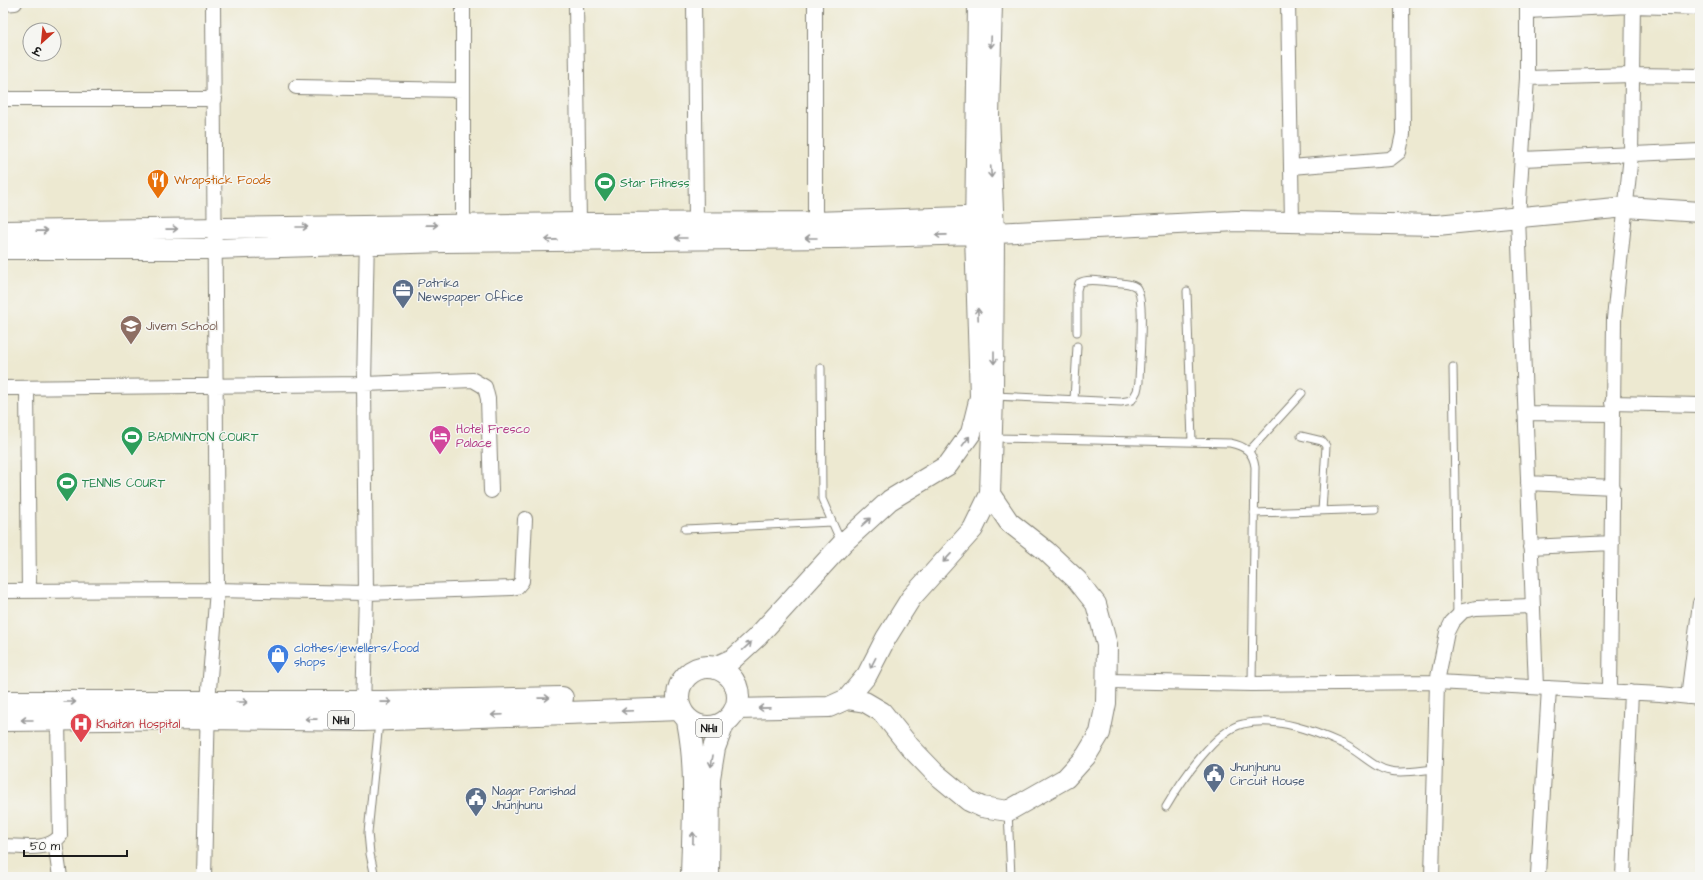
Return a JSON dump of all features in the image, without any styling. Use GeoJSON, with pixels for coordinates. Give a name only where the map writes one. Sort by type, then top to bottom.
{"type":"FeatureCollection","features":[{"type":"Feature","properties":{"kind":"highway"},"geometry":{"type":"LineString","coordinates":[[681,708],[680,684],[687,674],[694,670],[715,667]]}},
{"type":"Feature","properties":{"kind":"highway","name":"NH11"},"geometry":{"type":"LineString","coordinates":[[708,877],[709,778],[711,761],[738,694],[734,681],[729,675],[715,667]]}},
{"type":"Feature","properties":{"kind":"highway","name":"NH11"},"geometry":{"type":"LineString","coordinates":[[3,702],[208,710],[369,714],[681,708],[706,728],[730,716]]}},
{"type":"Feature","properties":{"kind":"highway","name":"NH11"},"geometry":{"type":"LineString","coordinates":[[681,708],[692,743],[694,769],[692,877]]}},
{"type":"Feature","properties":{"kind":"highway","name":"NH11"},"geometry":{"type":"LineString","coordinates":[[3,720],[58,720],[208,710]]}},
{"type":"Feature","properties":{"kind":"street"},"geometry":{"type":"LineString","coordinates":[[3,4],[15,3]]}},
{"type":"Feature","properties":{"kind":"street"},"geometry":{"type":"LineString","coordinates":[[204,877],[208,710],[217,590],[214,386],[215,99],[213,3]]}},
{"type":"Feature","properties":{"kind":"street"},"geometry":{"type":"LineString","coordinates":[[463,3],[464,225]]}},
{"type":"Feature","properties":{"kind":"street"},"geometry":{"type":"LineString","coordinates":[[576,3],[579,222]]}},
{"type":"Feature","properties":{"kind":"street"},"geometry":{"type":"LineString","coordinates":[[694,3],[696,222]]}},
{"type":"Feature","properties":{"kind":"street"},"geometry":{"type":"LineString","coordinates":[[815,3],[815,222]]}},
{"type":"Feature","properties":{"kind":"street"},"geometry":{"type":"LineString","coordinates":[[847,700],[867,675],[886,638],[911,598],[973,529],[990,494],[993,396],[984,225],[978,3]]}},
{"type":"Feature","properties":{"kind":"street"},"geometry":{"type":"LineString","coordinates":[[715,667],[733,659],[757,636],[842,544],[890,500],[948,465],[971,433],[980,397],[984,225],[992,3]]}},
{"type":"Feature","properties":{"kind":"street"},"geometry":{"type":"LineString","coordinates":[[1288,3],[1292,222]]}},
{"type":"Feature","properties":{"kind":"street"},"geometry":{"type":"LineString","coordinates":[[1291,167],[1390,159],[1399,152],[1403,134],[1402,3]]}},
{"type":"Feature","properties":{"kind":"street"},"geometry":{"type":"LineString","coordinates":[[1610,691],[1613,487],[1612,408],[1616,292],[1631,155],[1632,5]]}},
{"type":"Feature","properties":{"kind":"street"},"geometry":{"type":"LineString","coordinates":[[1538,874],[1543,687],[1533,606],[1518,217],[1523,159],[1527,78],[1527,7],[1632,5],[1700,8]]}},
{"type":"Feature","properties":{"kind":"street"},"geometry":{"type":"LineString","coordinates":[[1527,78],[1632,75],[1700,76]]}},
{"type":"Feature","properties":{"kind":"street"},"geometry":{"type":"LineString","coordinates":[[296,87],[463,90]]}},
{"type":"Feature","properties":{"kind":"street"},"geometry":{"type":"LineString","coordinates":[[3,99],[215,99]]}},
{"type":"Feature","properties":{"kind":"street"},"geometry":{"type":"LineString","coordinates":[[1523,159],[1700,151]]}},
{"type":"Feature","properties":{"kind":"street"},"geometry":{"type":"LineString","coordinates":[[3,249],[214,249],[366,236],[464,225],[579,222],[815,222],[984,225],[1237,220],[1437,224],[1626,207],[1700,212]]}},
{"type":"Feature","properties":{"kind":"street"},"geometry":{"type":"LineString","coordinates":[[3,231],[214,228],[366,236],[506,241],[838,238],[984,225]]}},
{"type":"Feature","properties":{"kind":"street"},"geometry":{"type":"LineString","coordinates":[[366,236],[364,384],[369,714]]}},
{"type":"Feature","properties":{"kind":"street"},"geometry":{"type":"LineString","coordinates":[[3,388],[364,384],[467,379],[482,384],[487,390],[490,491]]}},
{"type":"Feature","properties":{"kind":"street"},"geometry":{"type":"LineString","coordinates":[[27,388],[29,591]]}},
{"type":"Feature","properties":{"kind":"street"},"geometry":{"type":"LineString","coordinates":[[1525,413],[1700,405]]}},
{"type":"Feature","properties":{"kind":"street"},"geometry":{"type":"LineString","coordinates":[[1528,483],[1613,487]]}},
{"type":"Feature","properties":{"kind":"street"},"geometry":{"type":"LineString","coordinates":[[730,716],[829,707],[847,700],[864,702],[882,712],[910,747],[935,773],[969,801],[982,807],[1008,811],[1066,778],[1086,756],[1100,733],[1106,703],[1108,680],[1107,645],[1096,604],[1077,580],[1046,551],[1009,522],[990,494]]}},
{"type":"Feature","properties":{"kind":"street"},"geometry":{"type":"LineString","coordinates":[[3,591],[217,590],[366,593],[517,588],[522,581],[525,519]]}},
{"type":"Feature","properties":{"kind":"street"},"geometry":{"type":"LineString","coordinates":[[1530,547],[1612,543]]}},
{"type":"Feature","properties":{"kind":"street"},"geometry":{"type":"LineString","coordinates":[[1108,680],[1252,684],[1437,682],[1631,692],[1694,697],[1700,603]]}},
{"type":"Feature","properties":{"kind":"street"},"geometry":{"type":"LineString","coordinates":[[1432,877],[1436,769],[1437,682],[1447,632],[1457,615],[1463,611],[1476,608],[1533,606]]}},
{"type":"Feature","properties":{"kind":"street"},"geometry":{"type":"LineString","coordinates":[[1623,877],[1631,692]]}},
{"type":"Feature","properties":{"kind":"street"},"geometry":{"type":"LineString","coordinates":[[3,846],[47,846],[55,842],[60,836],[58,720]]}},
{"type":"Feature","properties":{"kind":"street"},"geometry":{"type":"LineString","coordinates":[[55,842],[60,877]]}},
{"type":"Feature","properties":{"kind":"lane"},"geometry":{"type":"LineString","coordinates":[[993,396],[1121,402],[1132,400],[1135,396],[1139,382],[1141,319],[1140,296],[1138,290],[1135,287],[1123,283],[1087,280],[1079,283],[1077,290],[1077,332]]}},
{"type":"Feature","properties":{"kind":"lane"},"geometry":{"type":"LineString","coordinates":[[1187,291],[1192,442]]}},
{"type":"Feature","properties":{"kind":"lane"},"geometry":{"type":"LineString","coordinates":[[1074,400],[1077,346]]}},
{"type":"Feature","properties":{"kind":"lane"},"geometry":{"type":"LineString","coordinates":[[1453,367],[1457,615]]}},
{"type":"Feature","properties":{"kind":"lane"},"geometry":{"type":"LineString","coordinates":[[821,368],[822,499],[842,544]]}},
{"type":"Feature","properties":{"kind":"lane"},"geometry":{"type":"LineString","coordinates":[[1249,451],[1302,393]]}},
{"type":"Feature","properties":{"kind":"lane"},"geometry":{"type":"LineString","coordinates":[[1301,436],[1322,441],[1326,446],[1322,511]]}},
{"type":"Feature","properties":{"kind":"lane"},"geometry":{"type":"LineString","coordinates":[[992,438],[1230,443],[1238,445],[1249,451],[1254,460],[1255,467],[1252,684]]}},
{"type":"Feature","properties":{"kind":"lane"},"geometry":{"type":"LineString","coordinates":[[1254,513],[1375,509]]}},
{"type":"Feature","properties":{"kind":"lane"},"geometry":{"type":"LineString","coordinates":[[685,529],[832,522]]}},
{"type":"Feature","properties":{"kind":"lane"},"geometry":{"type":"LineString","coordinates":[[369,714],[368,833],[374,877]]}},
{"type":"Feature","properties":{"kind":"lane"},"geometry":{"type":"LineString","coordinates":[[1166,807],[1176,790],[1215,740],[1228,730],[1242,724],[1274,723],[1318,733],[1345,744],[1390,771],[1436,769]]}},
{"type":"Feature","properties":{"kind":"lane"},"geometry":{"type":"LineString","coordinates":[[1008,811],[1011,877]]}},
{"type":"Feature","properties":{"kind":"place","name":"Wrapstick Foods"},"geometry":{"type":"Point","coordinates":[158,200]}},
{"type":"Feature","properties":{"kind":"place","name":"Star Fitness"},"geometry":{"type":"Point","coordinates":[605,202]}},
{"type":"Feature","properties":{"kind":"place","name":"Patrika Newspaper Office"},"geometry":{"type":"Point","coordinates":[403,310]}},
{"type":"Feature","properties":{"kind":"place","name":"Jivem School"},"geometry":{"type":"Point","coordinates":[131,346]}},
{"type":"Feature","properties":{"kind":"place","name":"BADMINTON COURT"},"geometry":{"type":"Point","coordinates":[132,456]}},
{"type":"Feature","properties":{"kind":"place","name":"Hotel Fresco Palace"},"geometry":{"type":"Point","coordinates":[440,456]}},
{"type":"Feature","properties":{"kind":"place","name":"TENNIS COURT"},"geometry":{"type":"Point","coordinates":[67,502]}},
{"type":"Feature","properties":{"kind":"place","name":"clothes/jewellers/food shops"},"geometry":{"type":"Point","coordinates":[278,674]}},
{"type":"Feature","properties":{"kind":"place","name":"Khaitan Hospital"},"geometry":{"type":"Point","coordinates":[81,744]}},
{"type":"Feature","properties":{"kind":"place","name":"Jhunjhunu Circuit House"},"geometry":{"type":"Point","coordinates":[1214,794]}},
{"type":"Feature","properties":{"kind":"place","name":"Nagar Parishad Jhunjhunu"},"geometry":{"type":"Point","coordinates":[476,818]}}]}
